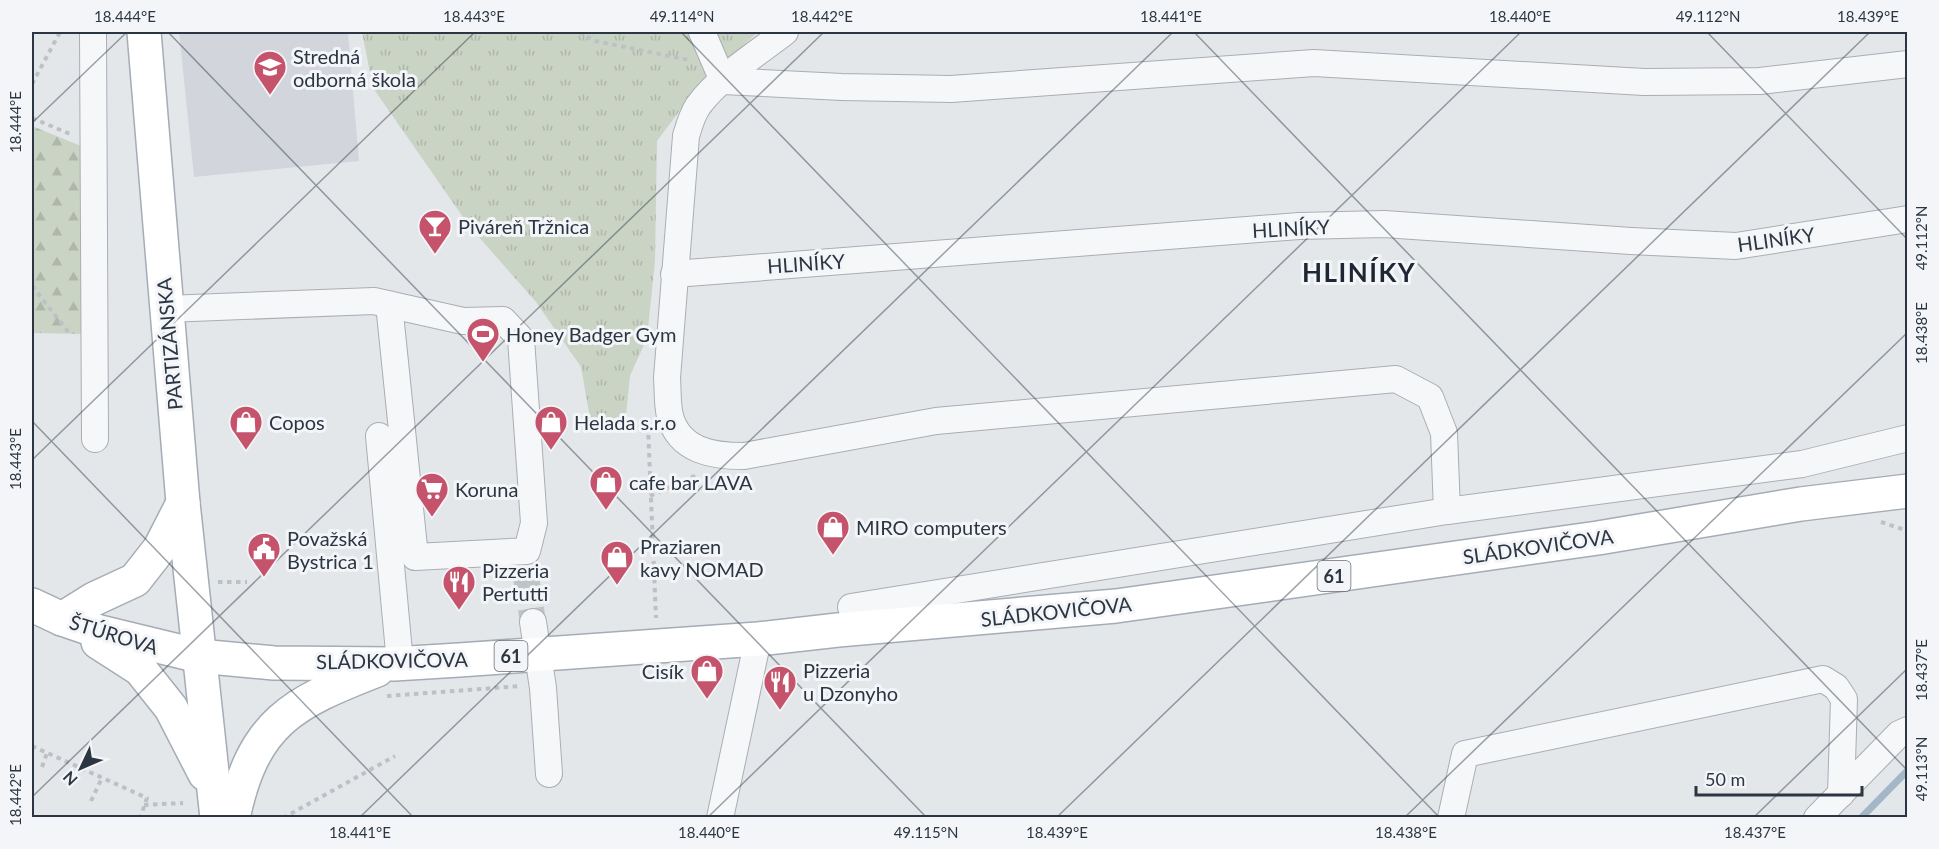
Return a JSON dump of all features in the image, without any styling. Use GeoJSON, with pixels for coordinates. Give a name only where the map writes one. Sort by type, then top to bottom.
{"type":"FeatureCollection","features":[{"type":"Feature","properties":{"kind":"main road","name":"PARTIZÁNSKA"},"geometry":{"type":"LineString","coordinates":[[144,32],[183,503],[199,656],[222,810]]}},
{"type":"Feature","properties":{"kind":"main road","name":"SLÁDKOVIČOVA"},"geometry":{"type":"LineString","coordinates":[[199,656],[245,662],[397,663],[534,670],[758,639],[844,619],[1116,606],[1598,538],[1800,504],[1908,491]]}},
{"type":"Feature","properties":{"kind":"main road"},"geometry":{"type":"LineString","coordinates":[[183,503],[160,548],[135,580],[94,599],[62,619],[140,669],[171,708],[222,810],[246,774],[264,739],[292,710],[328,689],[397,663]]}},
{"type":"Feature","properties":{"kind":"main road","name":"ŠTÚROVA"},"geometry":{"type":"LineString","coordinates":[[32,605],[62,619],[134,642],[199,656]]}},
{"type":"Feature","properties":{"kind":"street"},"geometry":{"type":"LineString","coordinates":[[93,32],[95,439]]}},
{"type":"Feature","properties":{"kind":"street"},"geometry":{"type":"LineString","coordinates":[[702,32],[723,81]]}},
{"type":"Feature","properties":{"kind":"street"},"geometry":{"type":"LineString","coordinates":[[786,32],[723,81],[699,105],[691,118],[686,136],[667,378],[670,417],[679,433],[690,445],[703,452],[723,456],[744,456],[936,421],[1396,379],[1430,397],[1444,433],[1447,511]]}},
{"type":"Feature","properties":{"kind":"street"},"geometry":{"type":"LineString","coordinates":[[723,81],[842,87],[951,88],[1314,63],[1644,82],[1760,81],[1908,64]]}},
{"type":"Feature","properties":{"kind":"street","name":"HLINÍKY"},"geometry":{"type":"LineString","coordinates":[[674,274],[1299,226],[1384,224],[1736,246],[1908,219]]}},
{"type":"Feature","properties":{"kind":"street"},"geometry":{"type":"LineString","coordinates":[[166,309],[374,301],[389,304],[463,321],[503,320],[520,339],[534,523],[526,560],[415,557],[389,304]]}},
{"type":"Feature","properties":{"kind":"street"},"geometry":{"type":"LineString","coordinates":[[379,436],[397,663]]}},
{"type":"Feature","properties":{"kind":"street","name":"SLÁDKOVIČOVA"},"geometry":{"type":"LineString","coordinates":[[844,619],[1447,511],[1802,464],[1908,438]]}},
{"type":"Feature","properties":{"kind":"street"},"geometry":{"type":"LineString","coordinates":[[533,622],[534,670],[543,688],[549,774]]}},
{"type":"Feature","properties":{"kind":"street"},"geometry":{"type":"LineString","coordinates":[[720,818],[758,639]]}},
{"type":"Feature","properties":{"kind":"street"},"geometry":{"type":"LineString","coordinates":[[1451,818],[1465,754],[1823,679],[1836,687],[1844,699],[1840,794]]}},
{"type":"Feature","properties":{"kind":"street"},"geometry":{"type":"LineString","coordinates":[[1817,818],[1899,734],[1908,730]]}},
{"type":"Feature","properties":{"kind":"path"},"geometry":{"type":"LineString","coordinates":[[32,84],[60,32]]}},
{"type":"Feature","properties":{"kind":"path"},"geometry":{"type":"LineString","coordinates":[[579,32],[595,42],[685,58],[723,81]]}},
{"type":"Feature","properties":{"kind":"path"},"geometry":{"type":"LineString","coordinates":[[32,118],[93,143]]}},
{"type":"Feature","properties":{"kind":"path"},"geometry":{"type":"LineString","coordinates":[[32,286],[70,334]]}},
{"type":"Feature","properties":{"kind":"path"},"geometry":{"type":"LineString","coordinates":[[656,618],[650,496],[713,467],[723,456]]}},
{"type":"Feature","properties":{"kind":"path"},"geometry":{"type":"LineString","coordinates":[[216,582],[247,582]]}},
{"type":"Feature","properties":{"kind":"path"},"geometry":{"type":"LineString","coordinates":[[378,697],[534,670]]}},
{"type":"Feature","properties":{"kind":"path"},"geometry":{"type":"LineString","coordinates":[[32,746],[147,798],[140,818]]}},
{"type":"Feature","properties":{"kind":"path"},"geometry":{"type":"LineString","coordinates":[[42,766],[47,753]]}},
{"type":"Feature","properties":{"kind":"path"},"geometry":{"type":"LineString","coordinates":[[283,818],[395,756]]}},
{"type":"Feature","properties":{"kind":"path"},"geometry":{"type":"LineString","coordinates":[[90,801],[102,778]]}},
{"type":"Feature","properties":{"kind":"path"},"geometry":{"type":"LineString","coordinates":[[144,805],[183,803]]}},
{"type":"Feature","properties":{"kind":"shaded area","name":"Stredná odborná škola"},"geometry":{"type":"Polygon","coordinates":[[[179,32],[348,32],[359,161],[194,177],[179,32]]]}},
{"type":"Feature","properties":{"kind":"green space"},"geometry":{"type":"Polygon","coordinates":[[[362,32],[758,32],[699,85],[657,141],[655,261],[647,338],[630,376],[626,415],[591,424],[581,367],[536,302],[470,227],[373,88],[362,32]]]}},
{"type":"Feature","properties":{"kind":"green space"},"geometry":{"type":"Polygon","coordinates":[[[32,126],[86,148],[86,334],[32,333],[32,126]]]}},
{"type":"Feature","properties":{"kind":"waterway"},"geometry":{"type":"LineString","coordinates":[[1861,818],[1908,770]]}},
{"type":"Feature","properties":{"kind":"tunnel"},"geometry":{"type":"LineString","coordinates":[[525,570],[533,622]]}},
{"type":"Feature","properties":{"kind":"place","name":"Stredná odborná škola"},"geometry":{"type":"Point","coordinates":[270,96]}},
{"type":"Feature","properties":{"kind":"place","name":"Piváreň Tržnica"},"geometry":{"type":"Point","coordinates":[435,255]}},
{"type":"Feature","properties":{"kind":"place","name":"Honey Badger Gym"},"geometry":{"type":"Point","coordinates":[483,363]}},
{"type":"Feature","properties":{"kind":"place","name":"Copos"},"geometry":{"type":"Point","coordinates":[246,451]}},
{"type":"Feature","properties":{"kind":"place","name":"Helada s.r.o"},"geometry":{"type":"Point","coordinates":[551,451]}},
{"type":"Feature","properties":{"kind":"place","name":"cafe bar LAVA"},"geometry":{"type":"Point","coordinates":[606,511]}},
{"type":"Feature","properties":{"kind":"place","name":"Koruna"},"geometry":{"type":"Point","coordinates":[432,518]}},
{"type":"Feature","properties":{"kind":"place","name":"MIRO computers"},"geometry":{"type":"Point","coordinates":[833,556]}},
{"type":"Feature","properties":{"kind":"place","name":"Považská Bystrica 1"},"geometry":{"type":"Point","coordinates":[264,578]}},
{"type":"Feature","properties":{"kind":"place","name":"Praziaren kavy NOMAD"},"geometry":{"type":"Point","coordinates":[617,586]}},
{"type":"Feature","properties":{"kind":"place","name":"Pizzeria Pertutti"},"geometry":{"type":"Point","coordinates":[459,611]}},
{"type":"Feature","properties":{"kind":"place","name":"Cisík"},"geometry":{"type":"Point","coordinates":[707,700]}},
{"type":"Feature","properties":{"kind":"place","name":"Pizzeria u Dzonyho"},"geometry":{"type":"Point","coordinates":[780,711]}},
{"type":"Feature","properties":{"kind":"district","name":"HLINÍKY"},"geometry":{"type":"Point","coordinates":[1359,272]}}]}
